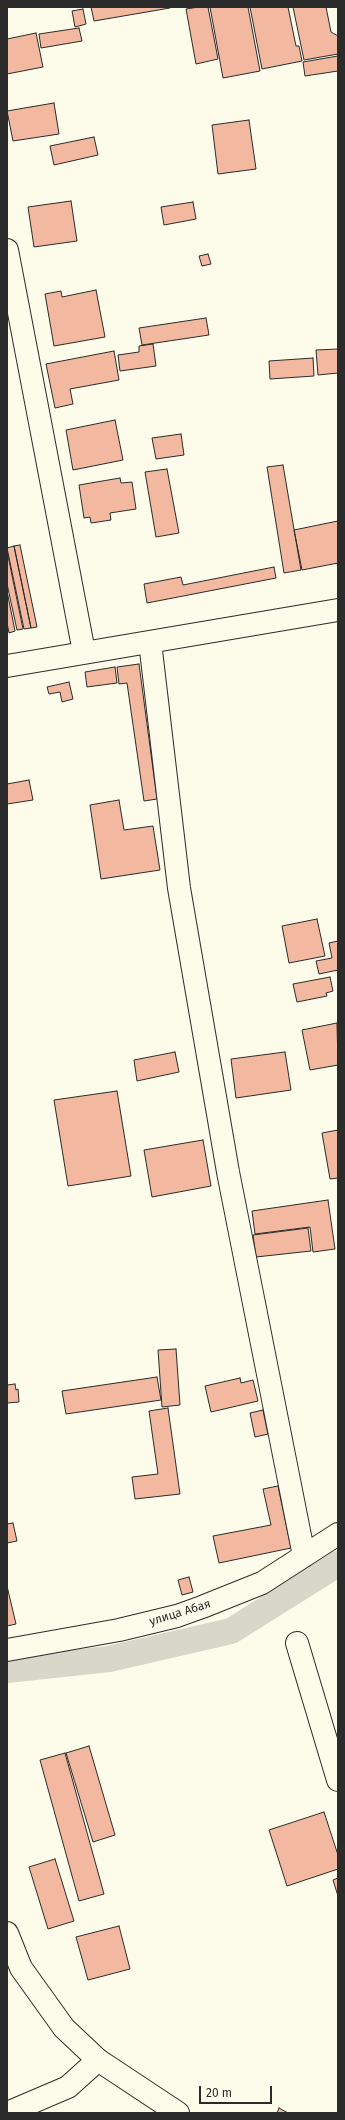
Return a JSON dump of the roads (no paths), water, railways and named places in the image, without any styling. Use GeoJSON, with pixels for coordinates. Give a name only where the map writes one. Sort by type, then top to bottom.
{"type":"FeatureCollection","features":[{"type":"Feature","properties":{"kind":"street"},"geometry":{"type":"LineString","coordinates":[[7,250],[84,652]]}},
{"type":"Feature","properties":{"kind":"street"},"geometry":{"type":"LineString","coordinates":[[7,666],[338,610]]}},
{"type":"Feature","properties":{"kind":"street"},"geometry":{"type":"LineString","coordinates":[[150,642],[178,880],[228,1172],[304,1556]]}},
{"type":"Feature","properties":{"kind":"street","name":"улица Абая"},"geometry":{"type":"LineString","coordinates":[[7,1650],[112,1632],[177,1616],[262,1584],[338,1534]]}},
{"type":"Feature","properties":{"kind":"street"},"geometry":{"type":"LineString","coordinates":[[297,1644],[338,1780]]}},
{"type":"Feature","properties":{"kind":"street"},"geometry":{"type":"LineString","coordinates":[[7,1933],[21,1968],[64,2028],[98,2060],[178,2113]]}},
{"type":"Feature","properties":{"kind":"street"},"geometry":{"type":"LineString","coordinates":[[7,2113],[68,2087],[98,2060]]}},
{"type":"Feature","properties":{"kind":"waterway"},"geometry":{"type":"LineString","coordinates":[[7,1670],[109,1659],[231,1631],[338,1564]]}}]}
